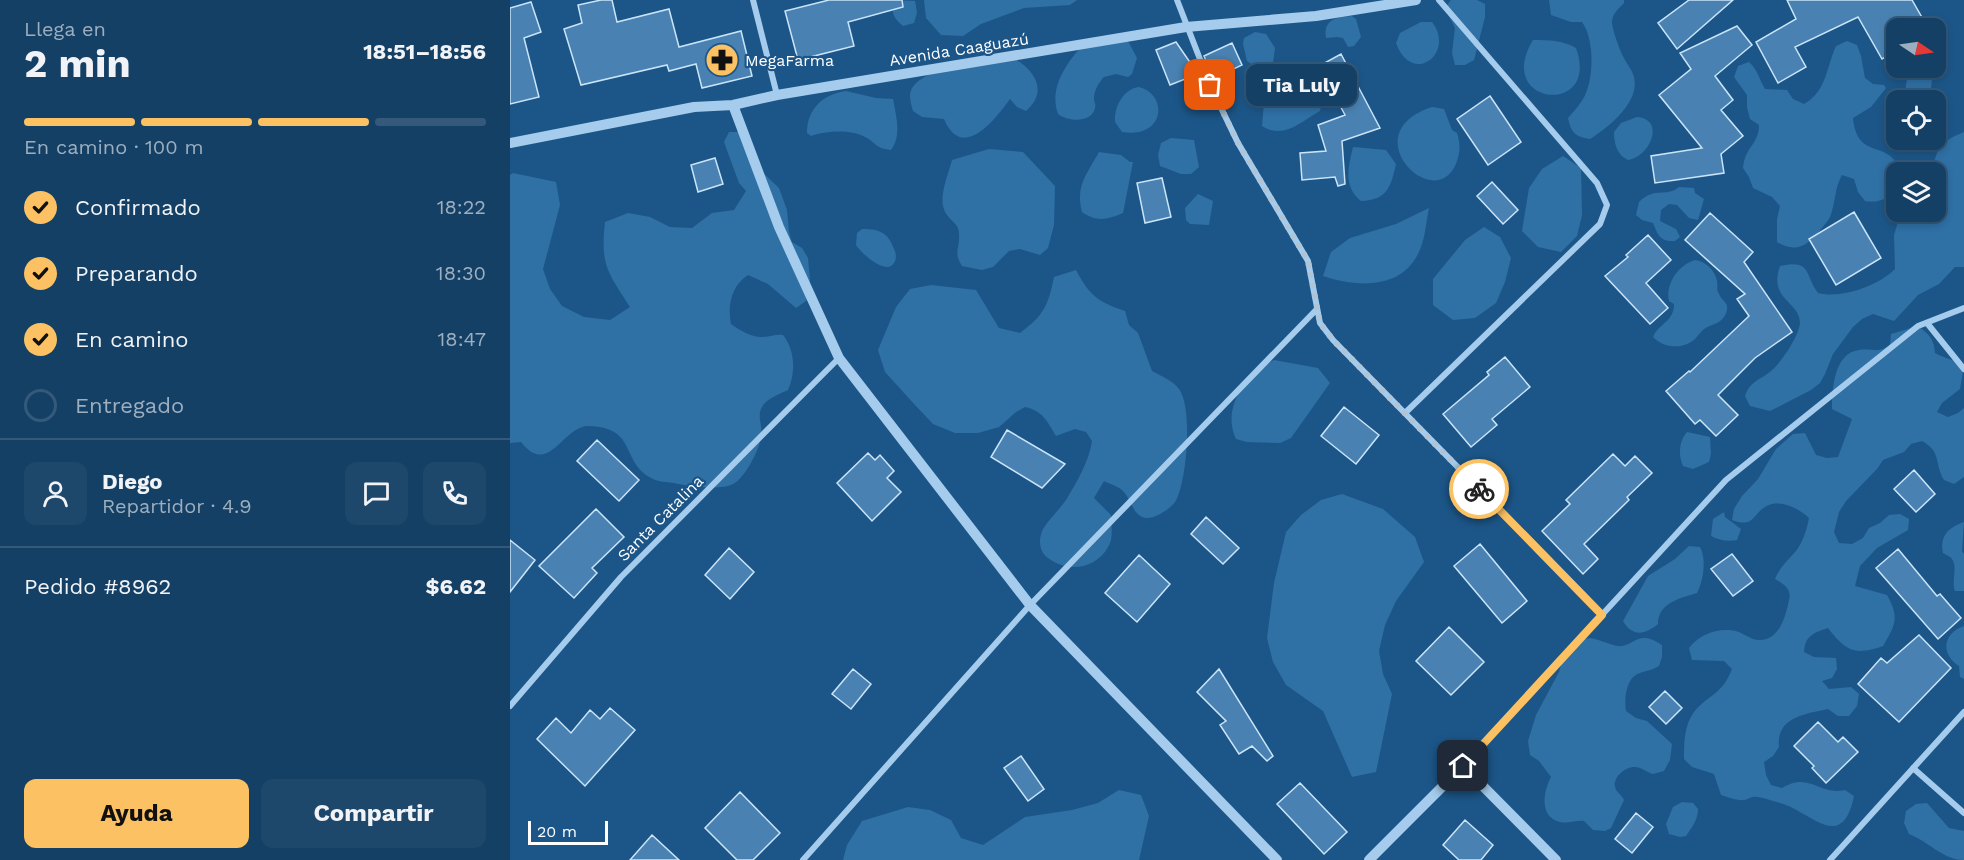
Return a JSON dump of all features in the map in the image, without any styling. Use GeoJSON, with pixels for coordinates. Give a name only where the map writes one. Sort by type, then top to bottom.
{"type":"FeatureCollection","features":[{"type":"Feature","properties":{"kind":"street"},"geometry":{"type":"LineString","coordinates":[[753,0],[777,95]]}},
{"type":"Feature","properties":{"kind":"street"},"geometry":{"type":"LineString","coordinates":[[1177,0],[1186,27],[1238,143],[1308,261],[1320,323],[1333,340],[1602,615]]}},
{"type":"Feature","properties":{"kind":"street","name":"Avenida Caaguazú"},"geometry":{"type":"LineString","coordinates":[[510,143],[694,107],[733,105],[777,95],[1186,27],[1316,16],[1416,0]]}},
{"type":"Feature","properties":{"kind":"street"},"geometry":{"type":"LineString","coordinates":[[1405,413],[1600,224],[1607,205],[1597,183],[1439,0]]}},
{"type":"Feature","properties":{"kind":"street"},"geometry":{"type":"LineString","coordinates":[[733,105],[779,227],[838,358],[1030,605],[1277,860]]}},
{"type":"Feature","properties":{"kind":"street"},"geometry":{"type":"LineString","coordinates":[[1369,860],[1463,766],[1726,480],[1918,326],[1964,308]]}},
{"type":"Feature","properties":{"kind":"street"},"geometry":{"type":"LineString","coordinates":[[803,860],[1030,605],[1317,309]]}},
{"type":"Feature","properties":{"kind":"street"},"geometry":{"type":"LineString","coordinates":[[1927,323],[1964,369]]}},
{"type":"Feature","properties":{"kind":"street","name":"Santa Catalina"},"geometry":{"type":"LineString","coordinates":[[510,706],[621,577],[838,358]]}},
{"type":"Feature","properties":{"kind":"street"},"geometry":{"type":"LineString","coordinates":[[1830,860],[1964,712]]}},
{"type":"Feature","properties":{"kind":"street"},"geometry":{"type":"LineString","coordinates":[[1463,766],[1556,860]]}},
{"type":"Feature","properties":{"kind":"street"},"geometry":{"type":"LineString","coordinates":[[1913,768],[1964,813]]}},
{"type":"Feature","properties":{"kind":"shaded area"},"geometry":{"type":"Polygon","coordinates":[[[894,0],[915,1],[917,13],[914,23],[903,26],[897,20],[893,11],[894,0]]]}},
{"type":"Feature","properties":{"kind":"shaded area"},"geometry":{"type":"Polygon","coordinates":[[[924,0],[1077,0],[1070,5],[1024,8],[981,24],[963,36],[941,35],[926,18],[924,0]]]}},
{"type":"Feature","properties":{"kind":"shaded area"},"geometry":{"type":"Polygon","coordinates":[[[1451,0],[1477,0],[1485,4],[1485,17],[1474,60],[1465,65],[1455,65],[1452,53],[1455,28],[1445,8],[1451,0]]]}},
{"type":"Feature","properties":{"kind":"shaded area"},"geometry":{"type":"Polygon","coordinates":[[[1549,0],[1624,0],[1614,14],[1612,22],[1620,50],[1633,74],[1635,84],[1633,93],[1629,103],[1615,120],[1590,139],[1574,133],[1568,118],[1578,107],[1587,91],[1592,60],[1589,39],[1582,22],[1571,22],[1551,15],[1549,0]]]}},
{"type":"Feature","properties":{"kind":"shaded area"},"geometry":{"type":"Polygon","coordinates":[[[1352,16],[1356,19],[1361,37],[1354,46],[1348,47],[1343,38],[1326,38],[1327,27],[1332,20],[1352,16]]]}},
{"type":"Feature","properties":{"kind":"shaded area"},"geometry":{"type":"Polygon","coordinates":[[[1421,22],[1432,22],[1438,34],[1439,45],[1429,61],[1421,64],[1412,63],[1403,56],[1396,43],[1400,33],[1421,22]]]}},
{"type":"Feature","properties":{"kind":"shaded area"},"geometry":{"type":"Polygon","coordinates":[[[1255,32],[1266,34],[1275,48],[1273,63],[1267,66],[1257,66],[1247,61],[1244,38],[1255,32]]]}},
{"type":"Feature","properties":{"kind":"shaded area"},"geometry":{"type":"Polygon","coordinates":[[[1533,40],[1550,40],[1576,48],[1580,70],[1574,85],[1563,93],[1549,95],[1536,90],[1526,79],[1524,62],[1533,40]]]}},
{"type":"Feature","properties":{"kind":"shaded area"},"geometry":{"type":"Polygon","coordinates":[[[1128,41],[1137,58],[1132,74],[1128,77],[1116,74],[1104,77],[1096,90],[1093,113],[1085,119],[1073,120],[1058,114],[1056,96],[1060,78],[1081,47],[1128,41]]]}},
{"type":"Feature","properties":{"kind":"shaded area"},"geometry":{"type":"Polygon","coordinates":[[[1847,41],[1857,45],[1865,78],[1873,84],[1884,85],[1886,88],[1871,107],[1853,118],[1856,132],[1861,140],[1889,155],[1896,162],[1886,162],[1886,198],[1874,202],[1865,201],[1858,192],[1854,179],[1842,175],[1830,217],[1817,234],[1802,246],[1784,246],[1777,242],[1777,219],[1780,206],[1772,197],[1753,188],[1743,168],[1746,155],[1757,137],[1759,125],[1750,119],[1747,95],[1734,77],[1738,66],[1749,62],[1765,89],[1787,90],[1793,99],[1804,104],[1812,99],[1822,86],[1836,46],[1847,41]]]}},
{"type":"Feature","properties":{"kind":"shaded area"},"geometry":{"type":"Polygon","coordinates":[[[1010,56],[1026,67],[1036,80],[1037,95],[1026,111],[1017,107],[1010,99],[996,117],[978,133],[969,137],[960,137],[951,131],[944,119],[922,117],[913,111],[911,91],[919,80],[957,65],[1010,56]]]}},
{"type":"Feature","properties":{"kind":"shaded area"},"geometry":{"type":"Polygon","coordinates":[[[1273,74],[1283,81],[1304,75],[1316,75],[1322,93],[1320,111],[1285,130],[1270,130],[1262,126],[1263,81],[1273,74]]]}},
{"type":"Feature","properties":{"kind":"shaded area"},"geometry":{"type":"Polygon","coordinates":[[[1907,78],[1932,78],[1932,90],[1905,90],[1907,78]]]}},
{"type":"Feature","properties":{"kind":"shaded area"},"geometry":{"type":"Polygon","coordinates":[[[1139,87],[1148,91],[1155,98],[1158,115],[1147,129],[1122,132],[1115,122],[1116,110],[1128,91],[1139,87]]]}},
{"type":"Feature","properties":{"kind":"shaded area"},"geometry":{"type":"Polygon","coordinates":[[[846,91],[876,98],[893,99],[897,132],[891,150],[878,147],[859,134],[831,132],[811,136],[807,133],[810,117],[818,104],[830,95],[846,91]]]}},
{"type":"Feature","properties":{"kind":"shaded area"},"geometry":{"type":"Polygon","coordinates":[[[1432,107],[1444,109],[1452,130],[1457,133],[1460,149],[1456,164],[1445,177],[1432,180],[1418,175],[1406,164],[1399,150],[1399,134],[1409,119],[1432,107]]]}},
{"type":"Feature","properties":{"kind":"shaded area"},"geometry":{"type":"Polygon","coordinates":[[[1637,117],[1646,119],[1651,124],[1652,138],[1643,152],[1628,160],[1617,149],[1614,132],[1621,123],[1637,117]]]}},
{"type":"Feature","properties":{"kind":"shaded area"},"geometry":{"type":"Polygon","coordinates":[[[729,132],[740,132],[753,163],[779,188],[787,210],[792,242],[802,248],[808,258],[810,280],[806,301],[796,308],[768,284],[748,275],[738,284],[732,296],[731,324],[755,336],[783,335],[790,347],[793,361],[788,390],[767,401],[760,411],[761,438],[746,470],[733,484],[712,488],[656,480],[641,471],[627,446],[615,433],[604,428],[589,426],[571,433],[556,447],[540,455],[531,452],[521,442],[510,443],[510,175],[513,173],[556,182],[560,205],[543,269],[550,289],[562,306],[584,317],[610,320],[630,307],[607,268],[604,249],[605,222],[628,213],[650,217],[670,227],[692,228],[712,213],[734,210],[746,191],[739,183],[724,142],[729,132]]]}},
{"type":"Feature","properties":{"kind":"shaded area"},"geometry":{"type":"Polygon","coordinates":[[[1964,132],[1964,267],[1955,267],[1939,284],[1918,295],[1894,321],[1873,314],[1862,319],[1853,327],[1833,354],[1820,383],[1811,390],[1770,411],[1750,406],[1745,396],[1747,391],[1780,362],[1799,328],[1799,316],[1778,286],[1777,277],[1780,266],[1790,264],[1802,266],[1818,293],[1827,294],[1859,290],[1888,275],[1895,269],[1894,235],[1898,222],[1946,222],[1946,162],[1934,162],[1938,150],[1946,150],[1948,140],[1964,132]]]}},
{"type":"Feature","properties":{"kind":"shaded area"},"geometry":{"type":"Polygon","coordinates":[[[1171,138],[1194,140],[1199,167],[1191,174],[1181,174],[1160,166],[1158,155],[1161,143],[1171,138]]]}},
{"type":"Feature","properties":{"kind":"shaded area"},"geometry":{"type":"Polygon","coordinates":[[[1353,147],[1386,150],[1396,164],[1390,185],[1383,195],[1361,201],[1351,189],[1348,176],[1353,147]]]}},
{"type":"Feature","properties":{"kind":"shaded area"},"geometry":{"type":"Polygon","coordinates":[[[989,149],[1023,152],[1055,186],[1054,225],[1048,248],[1040,255],[1020,249],[1009,251],[993,267],[982,270],[962,266],[959,261],[957,254],[959,231],[944,209],[943,196],[952,160],[989,149]]]}},
{"type":"Feature","properties":{"kind":"shaded area"},"geometry":{"type":"Polygon","coordinates":[[[1099,152],[1121,155],[1133,162],[1123,213],[1102,219],[1082,212],[1080,203],[1083,180],[1099,152]]]}},
{"type":"Feature","properties":{"kind":"shaded area"},"geometry":{"type":"Polygon","coordinates":[[[1563,156],[1581,168],[1582,215],[1577,236],[1561,252],[1538,247],[1522,231],[1529,188],[1542,169],[1563,156]]]}},
{"type":"Feature","properties":{"kind":"shaded area"},"geometry":{"type":"Polygon","coordinates":[[[1679,187],[1694,188],[1695,193],[1704,199],[1698,220],[1689,218],[1677,205],[1669,204],[1661,210],[1660,221],[1676,229],[1680,237],[1675,241],[1666,240],[1658,234],[1653,223],[1642,220],[1636,215],[1639,202],[1650,194],[1670,192],[1679,187]]]}},
{"type":"Feature","properties":{"kind":"shaded area"},"geometry":{"type":"Polygon","coordinates":[[[1198,194],[1213,201],[1209,225],[1190,224],[1186,220],[1185,208],[1198,194]]]}},
{"type":"Feature","properties":{"kind":"shaded area"},"geometry":{"type":"Polygon","coordinates":[[[1429,208],[1424,237],[1418,254],[1410,266],[1400,274],[1376,283],[1349,282],[1323,276],[1331,252],[1350,238],[1396,224],[1429,208]]]}},
{"type":"Feature","properties":{"kind":"shaded area"},"geometry":{"type":"Polygon","coordinates":[[[1484,227],[1500,237],[1511,258],[1505,282],[1496,303],[1475,318],[1453,320],[1433,305],[1433,279],[1465,240],[1484,227]]]}},
{"type":"Feature","properties":{"kind":"shaded area"},"geometry":{"type":"Polygon","coordinates":[[[862,229],[878,231],[886,235],[892,243],[896,256],[890,266],[885,267],[874,262],[856,245],[857,233],[862,229]]]}},
{"type":"Feature","properties":{"kind":"shaded area"},"geometry":{"type":"Polygon","coordinates":[[[1695,260],[1706,264],[1714,273],[1718,292],[1727,305],[1726,313],[1722,319],[1704,329],[1690,343],[1679,346],[1662,344],[1653,337],[1672,315],[1674,304],[1669,301],[1668,295],[1671,282],[1683,266],[1695,260]]]}},
{"type":"Feature","properties":{"kind":"shaded area"},"geometry":{"type":"Polygon","coordinates":[[[1076,270],[1090,292],[1101,301],[1125,311],[1129,325],[1138,333],[1152,371],[1179,389],[1186,412],[1187,445],[1183,479],[1175,502],[1158,515],[1151,518],[1142,517],[1136,512],[1122,490],[1104,481],[1094,498],[1111,515],[1110,543],[1096,560],[1073,567],[1056,563],[1045,555],[1041,549],[1040,537],[1045,525],[1066,500],[1085,464],[1092,441],[1086,432],[1075,429],[1056,436],[1040,414],[1025,407],[999,427],[978,433],[955,433],[933,424],[915,405],[885,372],[878,350],[896,307],[910,289],[931,285],[976,290],[999,328],[1020,333],[1035,321],[1044,309],[1054,277],[1076,270]]]}},
{"type":"Feature","properties":{"kind":"shaded area"},"geometry":{"type":"Polygon","coordinates":[[[1918,326],[1930,337],[1935,353],[1964,366],[1960,389],[1942,403],[1937,412],[1948,417],[1964,408],[1964,477],[1954,484],[1944,480],[1935,454],[1922,441],[1911,444],[1904,452],[1883,460],[1846,501],[1839,512],[1834,532],[1839,543],[1852,544],[1863,538],[1869,528],[1880,523],[1889,515],[1900,514],[1909,519],[1908,530],[1877,548],[1860,566],[1855,586],[1887,595],[1894,610],[1893,627],[1883,646],[1865,651],[1846,646],[1828,628],[1808,639],[1804,652],[1814,657],[1836,658],[1837,669],[1832,678],[1822,681],[1829,689],[1851,687],[1859,694],[1857,706],[1849,716],[1838,716],[1828,709],[1802,715],[1787,723],[1779,737],[1779,747],[1773,756],[1764,762],[1766,775],[1771,785],[1782,788],[1800,782],[1828,790],[1845,790],[1854,796],[1849,814],[1841,823],[1833,826],[1823,824],[1791,807],[1766,799],[1752,797],[1738,800],[1721,795],[1714,774],[1692,767],[1684,759],[1686,729],[1694,712],[1720,689],[1732,669],[1724,661],[1692,660],[1689,648],[1698,639],[1711,632],[1732,630],[1758,640],[1768,639],[1777,631],[1784,619],[1790,596],[1786,587],[1775,579],[1801,544],[1809,518],[1790,506],[1774,504],[1764,508],[1750,521],[1740,522],[1732,520],[1734,509],[1742,496],[1758,479],[1776,449],[1793,434],[1805,433],[1816,455],[1827,458],[1838,457],[1852,419],[1832,409],[1834,382],[1839,365],[1851,353],[1859,350],[1882,349],[1890,345],[1891,334],[1918,326]]]}},
{"type":"Feature","properties":{"kind":"shaded area"},"geometry":{"type":"Polygon","coordinates":[[[1274,360],[1318,368],[1330,383],[1291,438],[1280,443],[1247,442],[1236,439],[1232,427],[1232,416],[1239,393],[1254,374],[1274,360]]]}},
{"type":"Feature","properties":{"kind":"shaded area"},"geometry":{"type":"Polygon","coordinates":[[[1687,432],[1710,437],[1709,462],[1693,469],[1683,466],[1680,457],[1681,444],[1687,432]]]}},
{"type":"Feature","properties":{"kind":"shaded area"},"geometry":{"type":"Polygon","coordinates":[[[1342,494],[1383,509],[1415,537],[1424,562],[1396,601],[1385,625],[1379,651],[1383,674],[1392,694],[1376,772],[1352,777],[1323,711],[1286,685],[1273,662],[1267,638],[1274,583],[1286,532],[1301,515],[1321,500],[1342,494]]]}},
{"type":"Feature","properties":{"kind":"shaded area"},"geometry":{"type":"Polygon","coordinates":[[[1724,512],[1725,517],[1741,529],[1737,540],[1717,539],[1711,536],[1713,519],[1724,512]]]}},
{"type":"Feature","properties":{"kind":"shaded area"},"geometry":{"type":"Polygon","coordinates":[[[1964,522],[1962,551],[1964,554],[1964,591],[1955,591],[1954,562],[1943,553],[1942,542],[1946,533],[1964,522]]]}},
{"type":"Feature","properties":{"kind":"shaded area"},"geometry":{"type":"Polygon","coordinates":[[[1689,546],[1700,547],[1702,552],[1704,564],[1697,593],[1671,602],[1662,611],[1658,624],[1648,630],[1639,633],[1630,630],[1623,621],[1648,576],[1675,559],[1689,546]]]}},
{"type":"Feature","properties":{"kind":"shaded area"},"geometry":{"type":"Polygon","coordinates":[[[1964,626],[1964,679],[1960,677],[1959,666],[1949,656],[1946,644],[1957,629],[1964,626]]]}},
{"type":"Feature","properties":{"kind":"shaded area"},"geometry":{"type":"Polygon","coordinates":[[[1589,638],[1623,646],[1641,638],[1647,638],[1662,645],[1659,666],[1635,675],[1627,689],[1625,706],[1626,711],[1636,718],[1647,721],[1672,744],[1670,760],[1664,771],[1653,774],[1634,767],[1620,773],[1615,787],[1624,800],[1611,828],[1605,831],[1593,830],[1584,821],[1560,822],[1549,815],[1546,810],[1545,797],[1551,777],[1539,761],[1530,755],[1528,741],[1536,715],[1559,672],[1562,661],[1578,641],[1589,638]]]}},
{"type":"Feature","properties":{"kind":"shaded area"},"geometry":{"type":"Polygon","coordinates":[[[1119,790],[1141,795],[1149,816],[1139,860],[843,860],[847,845],[862,821],[908,807],[930,810],[951,820],[961,838],[983,845],[1025,817],[1072,810],[1098,803],[1119,790]]]}},
{"type":"Feature","properties":{"kind":"shaded area"},"geometry":{"type":"Polygon","coordinates":[[[1682,802],[1693,803],[1698,809],[1697,817],[1686,836],[1680,837],[1669,834],[1666,824],[1673,807],[1682,802]]]}},
{"type":"Feature","properties":{"kind":"shaded area"},"geometry":{"type":"Polygon","coordinates":[[[1927,803],[1949,828],[1964,831],[1964,860],[1942,854],[1909,834],[1904,823],[1906,811],[1916,804],[1927,803]]]}},
{"type":"Feature","properties":{"kind":"building"},"geometry":{"type":"Polygon","coordinates":[[[612,0],[617,22],[669,9],[679,47],[741,31],[752,76],[702,88],[696,64],[669,71],[667,65],[581,85],[564,29],[582,23],[578,5],[612,0]]]}},
{"type":"Feature","properties":{"kind":"building"},"geometry":{"type":"Polygon","coordinates":[[[829,0],[902,0],[903,7],[848,22],[854,46],[798,60],[785,11],[829,0]]]}},
{"type":"Feature","properties":{"kind":"building"},"geometry":{"type":"Polygon","coordinates":[[[1689,0],[1733,0],[1677,49],[1658,23],[1689,0]]]}},
{"type":"Feature","properties":{"kind":"building"},"geometry":{"type":"Polygon","coordinates":[[[1787,0],[1912,0],[1922,18],[1886,18],[1886,57],[1882,59],[1858,17],[1795,47],[1806,67],[1778,83],[1756,42],[1796,19],[1787,0]]]}},
{"type":"Feature","properties":{"kind":"building"},"geometry":{"type":"Polygon","coordinates":[[[531,2],[541,32],[524,38],[539,97],[510,104],[510,8],[531,2]]]}},
{"type":"Feature","properties":{"kind":"building"},"geometry":{"type":"Polygon","coordinates":[[[1737,26],[1752,45],[1715,76],[1733,100],[1721,110],[1743,136],[1721,154],[1724,173],[1655,183],[1651,156],[1702,148],[1659,95],[1691,69],[1680,53],[1737,26]]]}},
{"type":"Feature","properties":{"kind":"building"},"geometry":{"type":"Polygon","coordinates":[[[1176,42],[1198,74],[1170,85],[1156,50],[1176,42]]]}},
{"type":"Feature","properties":{"kind":"building"},"geometry":{"type":"Polygon","coordinates":[[[1232,43],[1242,65],[1213,79],[1204,56],[1232,43]]]}},
{"type":"Feature","properties":{"kind":"building"},"geometry":{"type":"Polygon","coordinates":[[[1341,54],[1380,128],[1342,141],[1345,184],[1338,186],[1335,177],[1302,180],[1300,153],[1326,151],[1318,125],[1345,115],[1319,66],[1341,54]]]}},
{"type":"Feature","properties":{"kind":"building"},"geometry":{"type":"Polygon","coordinates":[[[1490,96],[1521,142],[1488,165],[1457,119],[1490,96]]]}},
{"type":"Feature","properties":{"kind":"building"},"geometry":{"type":"Polygon","coordinates":[[[715,158],[723,184],[698,192],[691,165],[715,158]]]}},
{"type":"Feature","properties":{"kind":"building"},"geometry":{"type":"Polygon","coordinates":[[[1162,178],[1171,217],[1145,223],[1137,183],[1162,178]]]}},
{"type":"Feature","properties":{"kind":"building"},"geometry":{"type":"Polygon","coordinates":[[[1492,182],[1518,210],[1503,224],[1477,196],[1492,182]]]}},
{"type":"Feature","properties":{"kind":"building"},"geometry":{"type":"Polygon","coordinates":[[[1854,212],[1881,258],[1836,285],[1809,239],[1854,212]]]}},
{"type":"Feature","properties":{"kind":"building"},"geometry":{"type":"Polygon","coordinates":[[[1710,213],[1753,252],[1744,262],[1792,332],[1755,358],[1718,395],[1738,415],[1716,436],[1700,420],[1695,424],[1666,391],[1690,372],[1749,316],[1737,299],[1745,294],[1685,240],[1710,213]]]}},
{"type":"Feature","properties":{"kind":"building"},"geometry":{"type":"Polygon","coordinates":[[[1648,235],[1671,260],[1646,283],[1668,308],[1650,324],[1605,276],[1628,257],[1626,255],[1648,235]]]}},
{"type":"Feature","properties":{"kind":"building"},"geometry":{"type":"Polygon","coordinates":[[[1505,357],[1530,387],[1492,419],[1497,425],[1471,447],[1443,414],[1489,375],[1487,372],[1505,357]]]}},
{"type":"Feature","properties":{"kind":"building"},"geometry":{"type":"Polygon","coordinates":[[[1344,407],[1379,435],[1356,464],[1321,436],[1344,407]]]}},
{"type":"Feature","properties":{"kind":"building"},"geometry":{"type":"Polygon","coordinates":[[[1007,430],[1065,464],[1042,488],[991,457],[1007,430]]]}},
{"type":"Feature","properties":{"kind":"building"},"geometry":{"type":"Polygon","coordinates":[[[597,440],[639,480],[619,501],[577,461],[597,440]]]}},
{"type":"Feature","properties":{"kind":"building"},"geometry":{"type":"Polygon","coordinates":[[[868,453],[875,460],[880,455],[894,471],[887,478],[901,492],[872,521],[837,483],[868,453]]]}},
{"type":"Feature","properties":{"kind":"building"},"geometry":{"type":"Polygon","coordinates":[[[1613,454],[1625,466],[1635,456],[1652,473],[1627,497],[1629,500],[1584,544],[1598,559],[1583,574],[1542,531],[1570,504],[1566,500],[1613,454]]]}},
{"type":"Feature","properties":{"kind":"building"},"geometry":{"type":"Polygon","coordinates":[[[1914,470],[1935,494],[1916,512],[1894,489],[1914,470]]]}},
{"type":"Feature","properties":{"kind":"building"},"geometry":{"type":"Polygon","coordinates":[[[596,509],[624,537],[592,568],[597,573],[574,598],[539,566],[596,509]]]}},
{"type":"Feature","properties":{"kind":"building"},"geometry":{"type":"Polygon","coordinates":[[[1206,517],[1239,548],[1223,564],[1191,534],[1206,517]]]}},
{"type":"Feature","properties":{"kind":"building"},"geometry":{"type":"Polygon","coordinates":[[[510,540],[535,560],[510,592],[510,540]]]}},
{"type":"Feature","properties":{"kind":"building"},"geometry":{"type":"Polygon","coordinates":[[[1480,544],[1527,601],[1502,623],[1454,566],[1480,544]]]}},
{"type":"Feature","properties":{"kind":"building"},"geometry":{"type":"Polygon","coordinates":[[[729,548],[754,572],[730,599],[705,575],[729,548]]]}},
{"type":"Feature","properties":{"kind":"building"},"geometry":{"type":"Polygon","coordinates":[[[1898,549],[1937,596],[1940,594],[1961,618],[1938,639],[1876,568],[1898,549]]]}},
{"type":"Feature","properties":{"kind":"building"},"geometry":{"type":"Polygon","coordinates":[[[1732,554],[1753,581],[1733,596],[1711,569],[1732,554]]]}},
{"type":"Feature","properties":{"kind":"building"},"geometry":{"type":"Polygon","coordinates":[[[1139,555],[1170,584],[1137,622],[1105,593],[1139,555]]]}},
{"type":"Feature","properties":{"kind":"building"},"geometry":{"type":"Polygon","coordinates":[[[1449,627],[1484,662],[1451,695],[1416,661],[1449,627]]]}},
{"type":"Feature","properties":{"kind":"building"},"geometry":{"type":"Polygon","coordinates":[[[1919,635],[1951,668],[1899,722],[1858,684],[1881,658],[1887,663],[1919,635]]]}},
{"type":"Feature","properties":{"kind":"building"},"geometry":{"type":"Polygon","coordinates":[[[853,669],[871,684],[851,709],[832,694],[853,669]]]}},
{"type":"Feature","properties":{"kind":"building"},"geometry":{"type":"Polygon","coordinates":[[[1219,669],[1273,756],[1267,761],[1252,746],[1239,754],[1220,725],[1226,721],[1197,692],[1219,669]]]}},
{"type":"Feature","properties":{"kind":"building"},"geometry":{"type":"Polygon","coordinates":[[[1665,691],[1682,708],[1666,724],[1649,707],[1665,691]]]}},
{"type":"Feature","properties":{"kind":"building"},"geometry":{"type":"Polygon","coordinates":[[[610,708],[635,730],[585,786],[537,739],[556,718],[571,733],[590,710],[600,719],[610,708]]]}},
{"type":"Feature","properties":{"kind":"building"},"geometry":{"type":"Polygon","coordinates":[[[1818,722],[1838,742],[1843,737],[1858,752],[1826,783],[1812,768],[1814,766],[1794,746],[1818,722]]]}},
{"type":"Feature","properties":{"kind":"building"},"geometry":{"type":"Polygon","coordinates":[[[1021,756],[1044,789],[1028,801],[1004,768],[1021,756]]]}},
{"type":"Feature","properties":{"kind":"building"},"geometry":{"type":"Polygon","coordinates":[[[1300,783],[1347,832],[1324,854],[1277,804],[1300,783]]]}},
{"type":"Feature","properties":{"kind":"building"},"geometry":{"type":"Polygon","coordinates":[[[740,792],[780,833],[753,860],[737,860],[705,828],[740,792]]]}},
{"type":"Feature","properties":{"kind":"building"},"geometry":{"type":"Polygon","coordinates":[[[1636,813],[1653,827],[1632,853],[1615,839],[1636,813]]]}},
{"type":"Feature","properties":{"kind":"building"},"geometry":{"type":"Polygon","coordinates":[[[1465,820],[1493,845],[1481,860],[1459,860],[1443,845],[1465,820]]]}},
{"type":"Feature","properties":{"kind":"building"},"geometry":{"type":"Polygon","coordinates":[[[652,835],[679,860],[630,860],[652,835]]]}},
{"type":"Feature","properties":{"kind":"way so far"},"geometry":{"type":"LineString","coordinates":[[1210,85],[1238,143],[1308,261],[1320,323],[1333,340],[1479,489]]}},
{"type":"Feature","properties":{"kind":"place","name":"MegaFarma"},"geometry":{"type":"Point","coordinates":[722,60]}},
{"type":"Feature","properties":{"kind":"place","name":"Tia Luly"},"geometry":{"type":"Point","coordinates":[1210,85]}},
{"type":"Feature","properties":{"kind":"route"},"geometry":{"type":"LineString","coordinates":[[1463,766],[1602,615],[1479,489]]}}]}
